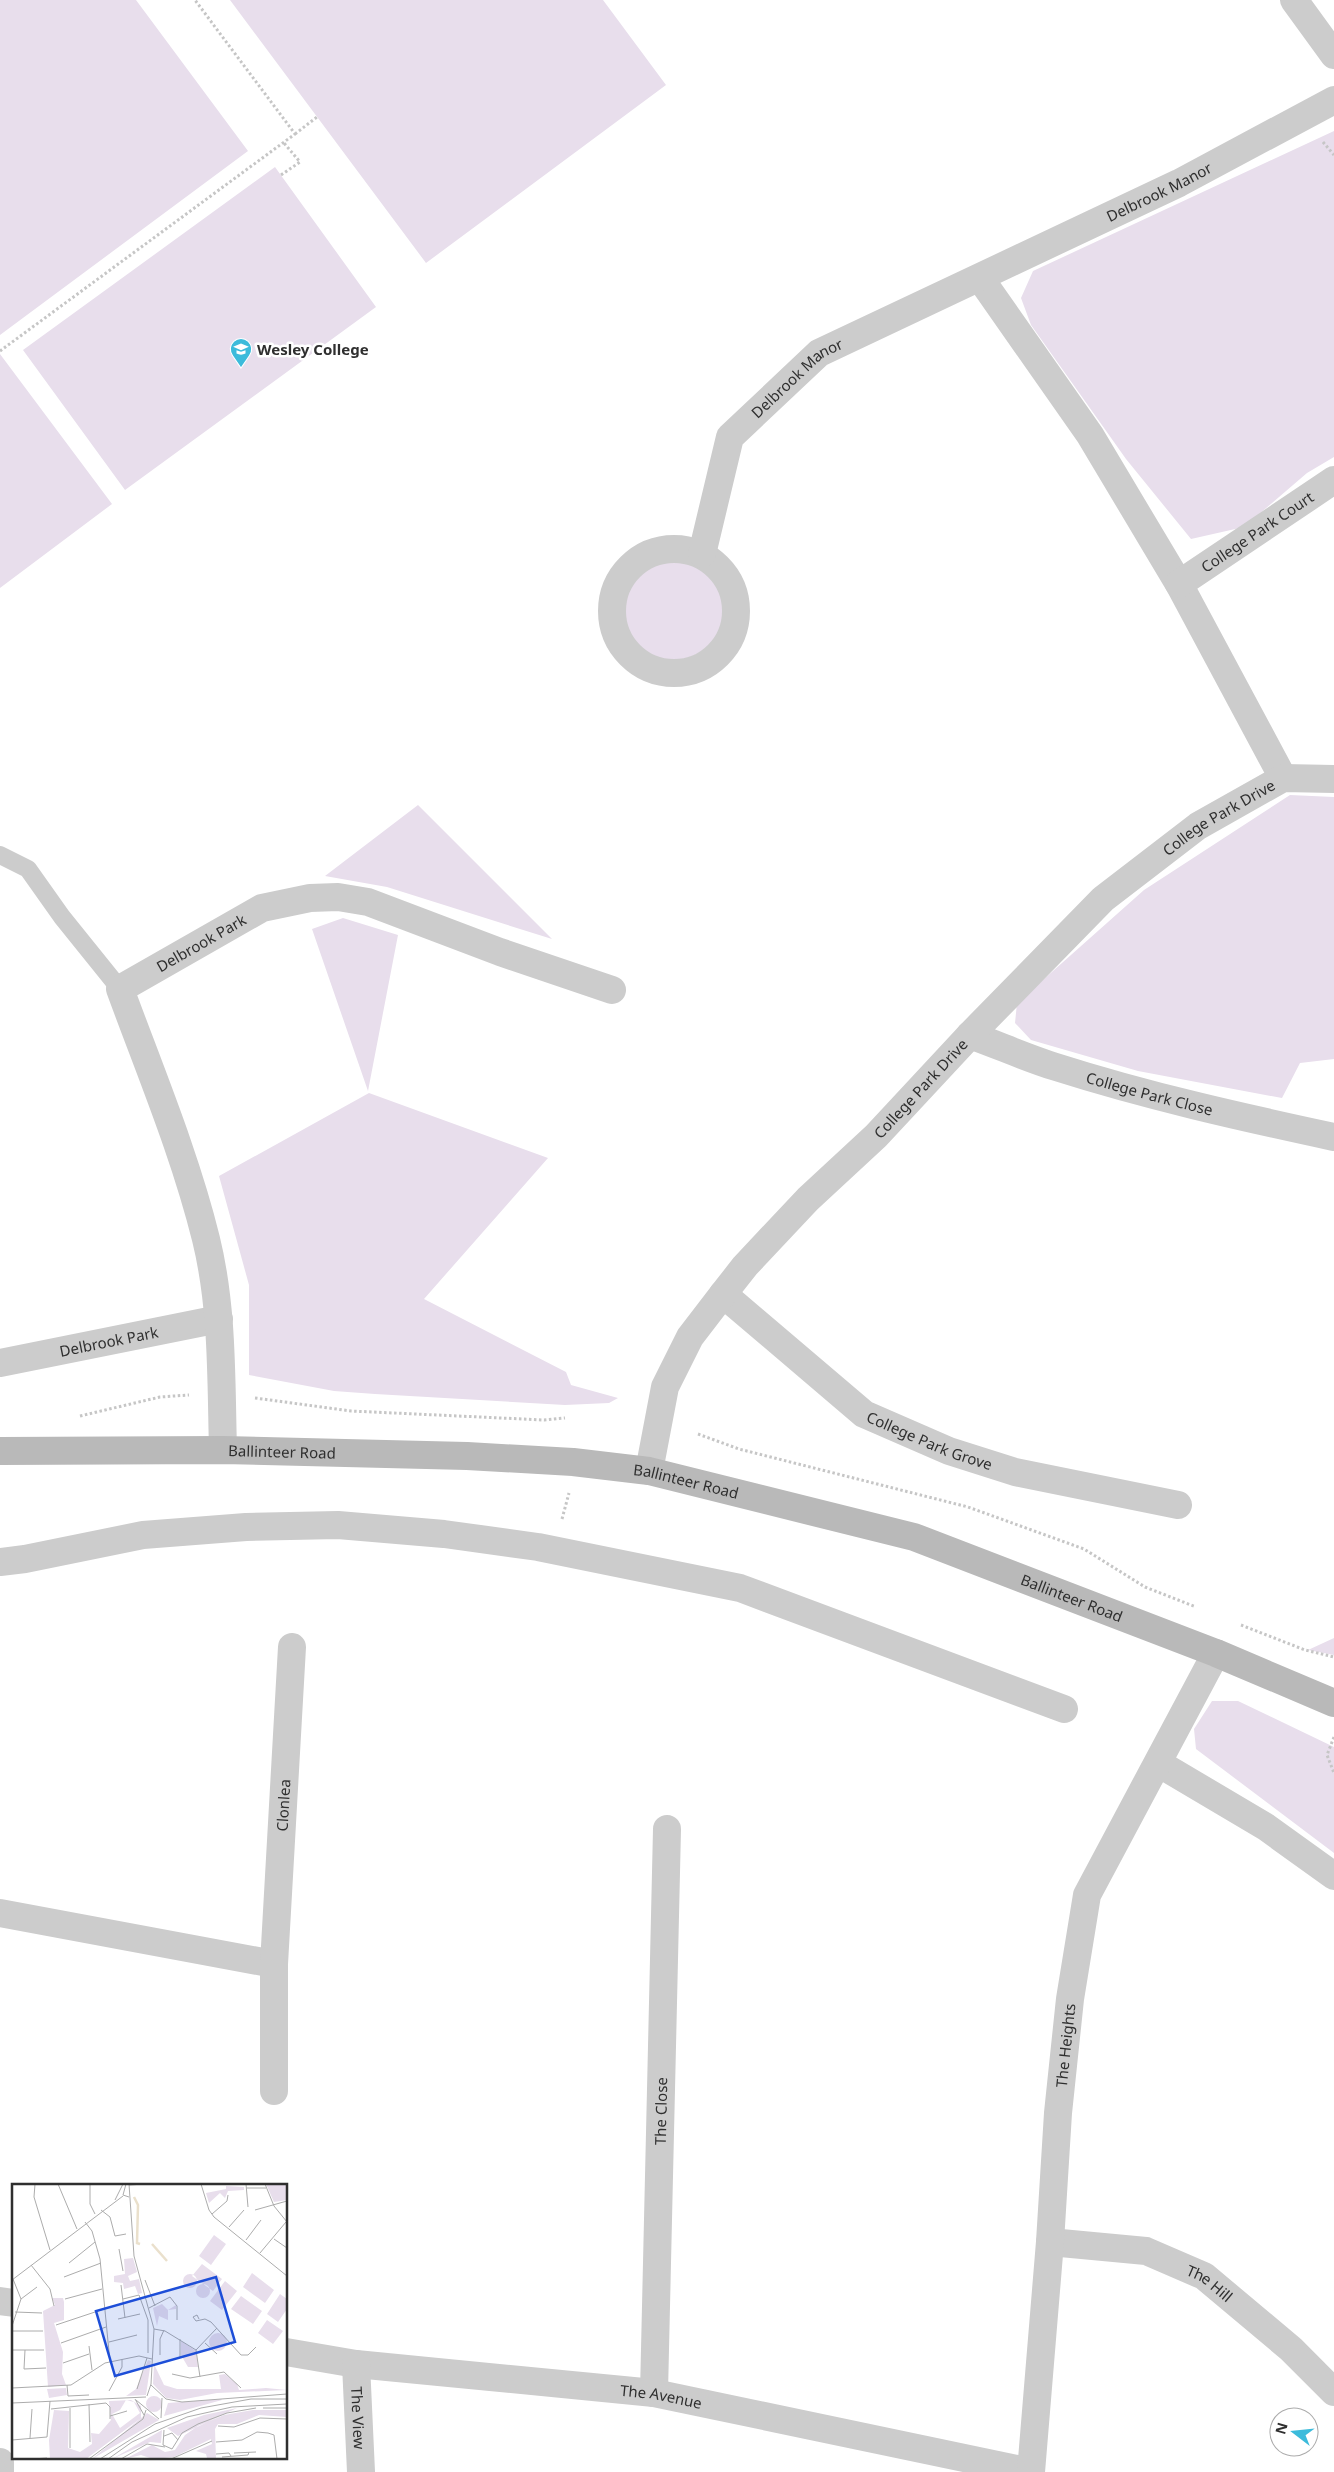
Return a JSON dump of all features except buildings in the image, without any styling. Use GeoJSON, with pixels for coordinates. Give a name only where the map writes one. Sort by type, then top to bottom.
{"type":"FeatureCollection","features":[{"type":"Feature","properties":{"kind":"main road","name":"Ballinteer Road"},"geometry":{"type":"LineString","coordinates":[[0,1452],[222,1450],[466,1456],[573,1462],[649,1471],[914,1537],[1216,1653],[1334,1703]]}},
{"type":"Feature","properties":{"kind":"street"},"geometry":{"type":"LineString","coordinates":[[1294,0],[1334,55]]}},
{"type":"Feature","properties":{"kind":"street","name":"Delbrook Manor"},"geometry":{"type":"LineString","coordinates":[[702,554],[730,436],[819,352],[1179,183],[1334,100]]}},
{"type":"Feature","properties":{"kind":"street"},"geometry":{"type":"LineString","coordinates":[[980,278],[1090,435],[1179,584]]}},
{"type":"Feature","properties":{"kind":"street","name":"College Park Court"},"geometry":{"type":"LineString","coordinates":[[1179,584],[1334,480]]}},
{"type":"Feature","properties":{"kind":"street"},"geometry":{"type":"LineString","coordinates":[[669,548],[690,550],[702,554],[720,568],[732,586],[737,612],[732,634],[721,652],[694,670],[672,673],[643,665],[626,652],[616,635],[611,614],[617,584],[630,566],[647,553],[669,548]]}},
{"type":"Feature","properties":{"kind":"street","name":"College Park Drive"},"geometry":{"type":"LineString","coordinates":[[1179,584],[1283,778]]}},
{"type":"Feature","properties":{"kind":"street","name":"College Park Drive"},"geometry":{"type":"LineString","coordinates":[[649,1471],[665,1387],[690,1337],[745,1266],[808,1199],[876,1136],[970,1034],[1103,899],[1198,826],[1283,778],[1334,779]]}},
{"type":"Feature","properties":{"kind":"street","name":"Delbrook Park"},"geometry":{"type":"LineString","coordinates":[[120,989],[262,908],[310,898],[338,897],[368,902],[500,952],[612,990]]}},
{"type":"Feature","properties":{"kind":"street"},"geometry":{"type":"LineString","coordinates":[[120,989],[177,1145],[206,1240],[219,1319],[222,1450]]}},
{"type":"Feature","properties":{"kind":"street","name":"College Park Close"},"geometry":{"type":"LineString","coordinates":[[970,1034],[1054,1067],[1232,1115],[1334,1137]]}},
{"type":"Feature","properties":{"kind":"street","name":"College Park Grove"},"geometry":{"type":"LineString","coordinates":[[723,1294],[864,1414],[949,1451],[1015,1472],[1178,1505]]}},
{"type":"Feature","properties":{"kind":"street","name":"Delbrook Park"},"geometry":{"type":"LineString","coordinates":[[0,1363],[219,1319]]}},
{"type":"Feature","properties":{"kind":"street"},"geometry":{"type":"LineString","coordinates":[[0,1562],[25,1559],[143,1535],[246,1527],[338,1525],[444,1534],[538,1547],[740,1588],[1064,1709]]}},
{"type":"Feature","properties":{"kind":"street","name":"Clonlea"},"geometry":{"type":"LineString","coordinates":[[274,2091],[274,1964],[292,1647]]}},
{"type":"Feature","properties":{"kind":"street","name":"The Heights"},"geometry":{"type":"LineString","coordinates":[[1031,2472],[1050,2242],[1058,2113],[1070,1999],[1087,1895],[1216,1653]]}},
{"type":"Feature","properties":{"kind":"street"},"geometry":{"type":"LineString","coordinates":[[1158,1763],[1266,1826],[1334,1876]]}},
{"type":"Feature","properties":{"kind":"street","name":"The Close"},"geometry":{"type":"LineString","coordinates":[[654,2394],[667,1829]]}},
{"type":"Feature","properties":{"kind":"street"},"geometry":{"type":"LineString","coordinates":[[0,1913],[274,1964]]}},
{"type":"Feature","properties":{"kind":"street","name":"The Hill"},"geometry":{"type":"LineString","coordinates":[[1050,2242],[1146,2252],[1204,2276],[1291,2349],[1334,2392]]}},
{"type":"Feature","properties":{"kind":"street","name":"The Avenue"},"geometry":{"type":"LineString","coordinates":[[288,2352],[356,2364],[654,2394],[1031,2472]]}},
{"type":"Feature","properties":{"kind":"street","name":"The View"},"geometry":{"type":"LineString","coordinates":[[356,2364],[361,2472]]}},
{"type":"Feature","properties":{"kind":"street"},"geometry":{"type":"LineString","coordinates":[[0,2462],[0,2472]]}},
{"type":"Feature","properties":{"kind":"lane"},"geometry":{"type":"LineString","coordinates":[[0,855],[28,870],[120,989]]}},
{"type":"Feature","properties":{"kind":"path"},"geometry":{"type":"LineString","coordinates":[[195,0],[295,134]]}},
{"type":"Feature","properties":{"kind":"path"},"geometry":{"type":"LineString","coordinates":[[0,351],[318,118]]}},
{"type":"Feature","properties":{"kind":"path"},"geometry":{"type":"LineString","coordinates":[[281,175],[300,162],[284,143]]}},
{"type":"Feature","properties":{"kind":"path"},"geometry":{"type":"LineString","coordinates":[[76,1417],[160,1397],[221,1394],[351,1411],[544,1420],[565,1418]]}},
{"type":"Feature","properties":{"kind":"path"},"geometry":{"type":"LineString","coordinates":[[698,1434],[739,1449],[968,1507],[1084,1549],[1145,1587],[1198,1608]]}},
{"type":"Feature","properties":{"kind":"path"},"geometry":{"type":"LineString","coordinates":[[1234,1622],[1305,1650],[1334,1657]]}},
{"type":"Feature","properties":{"kind":"path"},"geometry":{"type":"LineString","coordinates":[[1334,1737],[1327,1755],[1334,1773]]}},
{"type":"Feature","properties":{"kind":"shaded area"},"geometry":{"type":"Polygon","coordinates":[[[0,0],[136,0],[248,151],[0,335],[0,0]]]}},
{"type":"Feature","properties":{"kind":"shaded area"},"geometry":{"type":"Polygon","coordinates":[[[230,0],[603,0],[666,85],[426,263],[230,0]]]}},
{"type":"Feature","properties":{"kind":"shaded area"},"geometry":{"type":"Polygon","coordinates":[[[1334,131],[1334,457],[1307,473],[1244,527],[1191,539],[1126,459],[1031,325],[1021,298],[1033,271],[1334,131]]]}},
{"type":"Feature","properties":{"kind":"shaded area"},"geometry":{"type":"Polygon","coordinates":[[[275,167],[376,307],[125,490],[23,350],[275,167]]]}},
{"type":"Feature","properties":{"kind":"shaded area"},"geometry":{"type":"Polygon","coordinates":[[[0,354],[112,504],[0,588],[0,354]]]}},
{"type":"Feature","properties":{"kind":"shaded area"},"geometry":{"type":"Polygon","coordinates":[[[673,558],[693,562],[709,573],[720,589],[724,609],[720,629],[709,645],[693,656],[673,660],[653,656],[637,645],[626,629],[622,609],[626,589],[637,573],[653,562],[673,558]]]}},
{"type":"Feature","properties":{"kind":"shaded area"},"geometry":{"type":"Polygon","coordinates":[[[1290,795],[1334,797],[1334,1059],[1300,1063],[1282,1098],[1138,1071],[1031,1040],[1015,1023],[1017,1003],[1144,890],[1290,795]]]}},
{"type":"Feature","properties":{"kind":"shaded area"},"geometry":{"type":"Polygon","coordinates":[[[418,805],[552,939],[387,887],[325,876],[418,805]]]}},
{"type":"Feature","properties":{"kind":"shaded area"},"geometry":{"type":"Polygon","coordinates":[[[343,918],[398,935],[368,1091],[312,929],[343,918]]]}},
{"type":"Feature","properties":{"kind":"shaded area"},"geometry":{"type":"Polygon","coordinates":[[[369,1093],[548,1158],[424,1299],[566,1372],[571,1385],[618,1398],[609,1403],[565,1405],[375,1394],[334,1391],[249,1375],[249,1285],[219,1176],[369,1093]]]}},
{"type":"Feature","properties":{"kind":"shaded area"},"geometry":{"type":"Polygon","coordinates":[[[1334,1638],[1334,1655],[1308,1650],[1334,1638]]]}},
{"type":"Feature","properties":{"kind":"shaded area"},"geometry":{"type":"Polygon","coordinates":[[[1212,1701],[1238,1701],[1334,1747],[1334,1853],[1196,1749],[1194,1729],[1212,1701]]]}},
{"type":"Feature","properties":{"kind":"place","name":"Wesley College"},"geometry":{"type":"Point","coordinates":[241,368]}}]}
